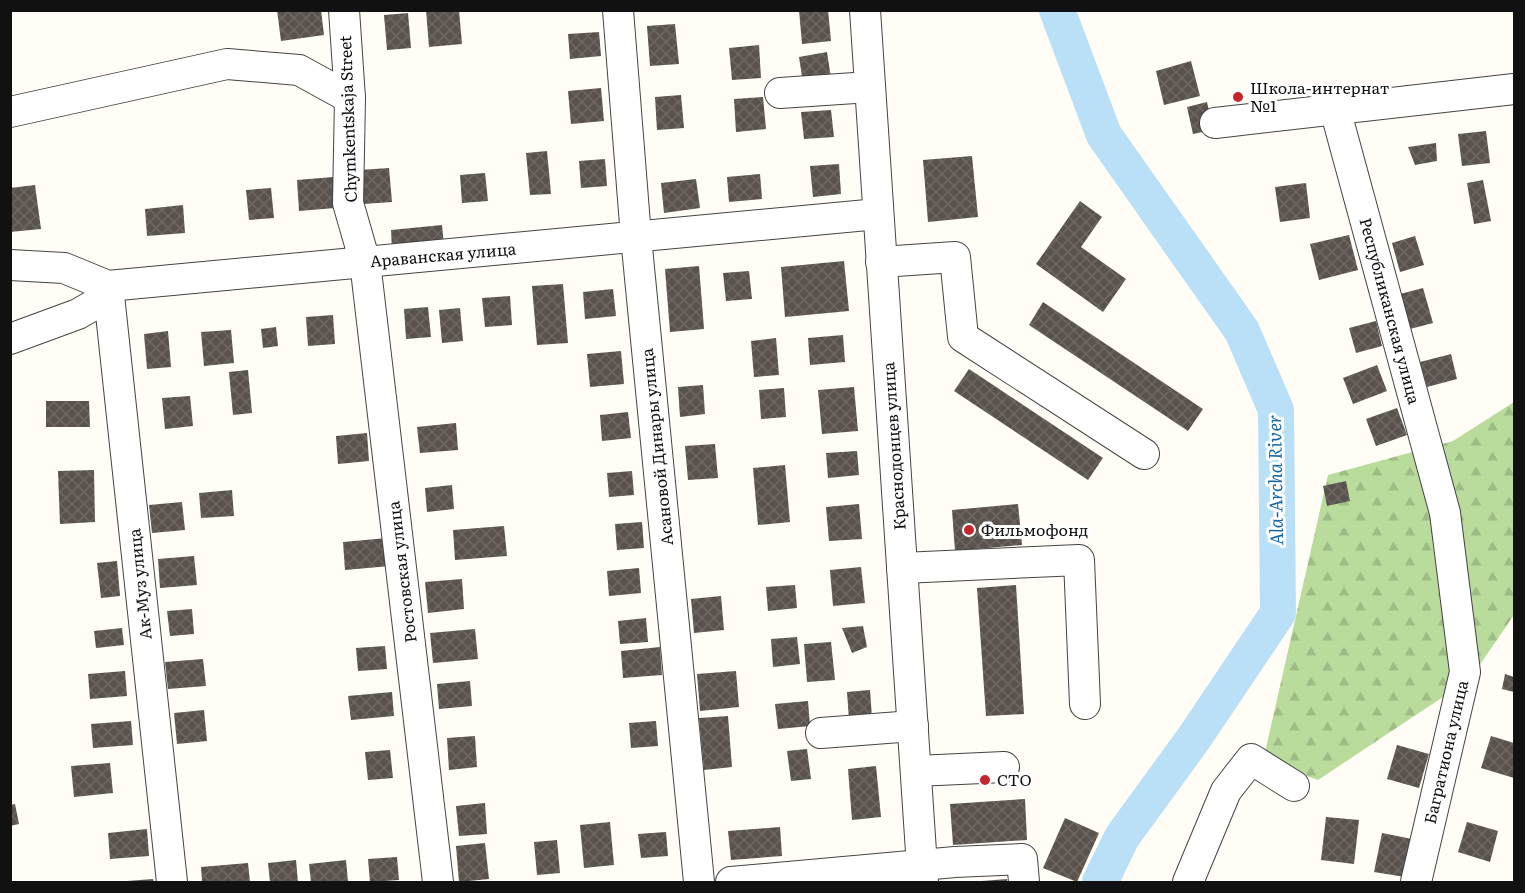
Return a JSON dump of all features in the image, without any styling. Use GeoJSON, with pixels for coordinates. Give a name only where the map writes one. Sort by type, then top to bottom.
{"type":"FeatureCollection","features":[{"type":"Feature","properties":{"kind":"street","name":"Chymkentskaja Street"},"geometry":{"type":"LineString","coordinates":[[344,10],[350,98],[348,203],[365,262]]}},
{"type":"Feature","properties":{"kind":"street","name":"Асановой Динары улица"},"geometry":{"type":"LineString","coordinates":[[618,10],[636,237],[699,882]]}},
{"type":"Feature","properties":{"kind":"street","name":"Краснодонцев улица"},"geometry":{"type":"LineString","coordinates":[[864,10],[922,875]]}},
{"type":"Feature","properties":{"kind":"street"},"geometry":{"type":"LineString","coordinates":[[10,112],[227,64],[298,70],[350,98]]}},
{"type":"Feature","properties":{"kind":"street"},"geometry":{"type":"LineString","coordinates":[[780,93],[870,87]]}},
{"type":"Feature","properties":{"kind":"street"},"geometry":{"type":"LineString","coordinates":[[1215,123],[1515,89]]}},
{"type":"Feature","properties":{"kind":"street","name":"Республиканская улица"},"geometry":{"type":"LineString","coordinates":[[1335,110],[1445,513]]}},
{"type":"Feature","properties":{"kind":"street","name":"Араванская улица"},"geometry":{"type":"LineString","coordinates":[[10,265],[64,268],[108,291],[365,262],[878,214]]}},
{"type":"Feature","properties":{"kind":"street"},"geometry":{"type":"LineString","coordinates":[[881,262],[955,257],[963,337],[1144,454]]}},
{"type":"Feature","properties":{"kind":"street","name":"Ростовская улица"},"geometry":{"type":"LineString","coordinates":[[365,262],[438,882]]}},
{"type":"Feature","properties":{"kind":"street"},"geometry":{"type":"LineString","coordinates":[[10,339],[78,314],[108,291]]}},
{"type":"Feature","properties":{"kind":"street","name":"Ак-Муз улица"},"geometry":{"type":"LineString","coordinates":[[108,291],[172,882]]}},
{"type":"Feature","properties":{"kind":"street","name":"Багратиона улица"},"geometry":{"type":"LineString","coordinates":[[1416,882],[1465,672],[1445,513]]}},
{"type":"Feature","properties":{"kind":"street"},"geometry":{"type":"LineString","coordinates":[[902,568],[1079,560],[1085,704]]}},
{"type":"Feature","properties":{"kind":"street"},"geometry":{"type":"LineString","coordinates":[[821,733],[913,726]]}},
{"type":"Feature","properties":{"kind":"street"},"geometry":{"type":"LineString","coordinates":[[1188,882],[1226,791],[1251,759],[1294,786]]}},
{"type":"Feature","properties":{"kind":"street"},"geometry":{"type":"LineString","coordinates":[[916,771],[1004,767]]}},
{"type":"Feature","properties":{"kind":"street"},"geometry":{"type":"LineString","coordinates":[[731,882],[922,875],[955,862],[1022,860],[1024,882]]}},
{"type":"Feature","properties":{"kind":"green space"},"geometry":{"type":"Polygon","coordinates":[[[1514,402],[1514,615],[1470,679],[1318,780],[1263,761],[1328,475],[1453,441],[1514,402]]]}},
{"type":"Feature","properties":{"kind":"building"},"geometry":{"type":"Polygon","coordinates":[[[277,10],[321,10],[324,35],[281,41],[277,10]]]}},
{"type":"Feature","properties":{"kind":"building"},"geometry":{"type":"Polygon","coordinates":[[[426,10],[459,10],[462,44],[429,47],[426,10]]]}},
{"type":"Feature","properties":{"kind":"building"},"geometry":{"type":"Polygon","coordinates":[[[799,10],[828,10],[831,41],[802,44],[799,10]]]}},
{"type":"Feature","properties":{"kind":"building"},"geometry":{"type":"Polygon","coordinates":[[[408,13],[411,48],[387,50],[384,15],[408,13]]]}},
{"type":"Feature","properties":{"kind":"building"},"geometry":{"type":"Polygon","coordinates":[[[675,24],[679,64],[650,66],[647,26],[675,24]]]}},
{"type":"Feature","properties":{"kind":"building"},"geometry":{"type":"Polygon","coordinates":[[[599,32],[601,56],[570,59],[568,34],[599,32]]]}},
{"type":"Feature","properties":{"kind":"building"},"geometry":{"type":"Polygon","coordinates":[[[759,45],[761,78],[732,80],[729,48],[759,45]]]}},
{"type":"Feature","properties":{"kind":"building"},"geometry":{"type":"Polygon","coordinates":[[[827,52],[831,78],[803,83],[799,57],[827,52]]]}},
{"type":"Feature","properties":{"kind":"building"},"geometry":{"type":"Polygon","coordinates":[[[1191,61],[1200,96],[1164,105],[1156,71],[1191,61]]]}},
{"type":"Feature","properties":{"kind":"building"},"geometry":{"type":"Polygon","coordinates":[[[601,88],[604,121],[571,124],[568,91],[601,88]]]}},
{"type":"Feature","properties":{"kind":"building"},"geometry":{"type":"Polygon","coordinates":[[[681,95],[684,128],[657,130],[655,97],[681,95]]]}},
{"type":"Feature","properties":{"kind":"building"},"geometry":{"type":"Polygon","coordinates":[[[763,97],[766,129],[736,132],[734,99],[763,97]]]}},
{"type":"Feature","properties":{"kind":"building"},"geometry":{"type":"Polygon","coordinates":[[[1207,102],[1213,130],[1193,134],[1187,107],[1207,102]]]}},
{"type":"Feature","properties":{"kind":"building"},"geometry":{"type":"Polygon","coordinates":[[[831,110],[834,137],[804,139],[801,112],[831,110]]]}},
{"type":"Feature","properties":{"kind":"building"},"geometry":{"type":"Polygon","coordinates":[[[1486,131],[1490,163],[1462,166],[1458,134],[1486,131]]]}},
{"type":"Feature","properties":{"kind":"building"},"geometry":{"type":"Polygon","coordinates":[[[1436,143],[1437,161],[1415,165],[1408,147],[1436,143]]]}},
{"type":"Feature","properties":{"kind":"building"},"geometry":{"type":"Polygon","coordinates":[[[547,151],[551,194],[530,195],[526,153],[547,151]]]}},
{"type":"Feature","properties":{"kind":"building"},"geometry":{"type":"Polygon","coordinates":[[[972,156],[978,217],[928,222],[923,160],[972,156]]]}},
{"type":"Feature","properties":{"kind":"building"},"geometry":{"type":"Polygon","coordinates":[[[605,159],[607,186],[581,188],[579,161],[605,159]]]}},
{"type":"Feature","properties":{"kind":"building"},"geometry":{"type":"Polygon","coordinates":[[[839,164],[841,194],[813,197],[810,166],[839,164]]]}},
{"type":"Feature","properties":{"kind":"building"},"geometry":{"type":"Polygon","coordinates":[[[389,168],[392,202],[363,204],[360,170],[389,168]]]}},
{"type":"Feature","properties":{"kind":"building"},"geometry":{"type":"Polygon","coordinates":[[[485,173],[488,201],[462,203],[460,175],[485,173]]]}},
{"type":"Feature","properties":{"kind":"building"},"geometry":{"type":"Polygon","coordinates":[[[760,174],[762,199],[729,202],[727,177],[760,174]]]}},
{"type":"Feature","properties":{"kind":"building"},"geometry":{"type":"Polygon","coordinates":[[[333,177],[335,208],[299,211],[297,180],[333,177]]]}},
{"type":"Feature","properties":{"kind":"building"},"geometry":{"type":"Polygon","coordinates":[[[696,179],[700,208],[664,213],[661,183],[696,179]]]}},
{"type":"Feature","properties":{"kind":"building"},"geometry":{"type":"Polygon","coordinates":[[[1483,180],[1491,221],[1474,224],[1467,183],[1483,180]]]}},
{"type":"Feature","properties":{"kind":"building"},"geometry":{"type":"Polygon","coordinates":[[[1306,183],[1310,218],[1280,222],[1275,187],[1306,183]]]}},
{"type":"Feature","properties":{"kind":"building"},"geometry":{"type":"Polygon","coordinates":[[[35,185],[41,229],[10,232],[10,188],[35,185]]]}},
{"type":"Feature","properties":{"kind":"building"},"geometry":{"type":"Polygon","coordinates":[[[271,188],[274,218],[249,220],[246,190],[271,188]]]}},
{"type":"Feature","properties":{"kind":"building"},"geometry":{"type":"Polygon","coordinates":[[[1080,201],[1102,217],[1081,247],[1126,279],[1103,312],[1036,264],[1080,201]]]}},
{"type":"Feature","properties":{"kind":"building"},"geometry":{"type":"Polygon","coordinates":[[[183,205],[185,233],[147,236],[145,209],[183,205]]]}},
{"type":"Feature","properties":{"kind":"building"},"geometry":{"type":"Polygon","coordinates":[[[442,225],[444,246],[392,251],[391,230],[442,225]]]}},
{"type":"Feature","properties":{"kind":"building"},"geometry":{"type":"Polygon","coordinates":[[[1349,235],[1358,270],[1319,280],[1310,244],[1349,235]]]}},
{"type":"Feature","properties":{"kind":"building"},"geometry":{"type":"Polygon","coordinates":[[[1415,236],[1424,265],[1400,272],[1392,243],[1415,236]]]}},
{"type":"Feature","properties":{"kind":"building"},"geometry":{"type":"Polygon","coordinates":[[[844,261],[849,311],[785,317],[781,267],[844,261]]]}},
{"type":"Feature","properties":{"kind":"building"},"geometry":{"type":"Polygon","coordinates":[[[699,266],[704,329],[670,332],[665,269],[699,266]]]}},
{"type":"Feature","properties":{"kind":"building"},"geometry":{"type":"Polygon","coordinates":[[[749,271],[752,299],[726,301],[723,273],[749,271]]]}},
{"type":"Feature","properties":{"kind":"building"},"geometry":{"type":"Polygon","coordinates":[[[563,284],[568,343],[537,345],[532,286],[563,284]]]}},
{"type":"Feature","properties":{"kind":"building"},"geometry":{"type":"Polygon","coordinates":[[[1423,288],[1433,323],[1410,329],[1400,294],[1423,288]]]}},
{"type":"Feature","properties":{"kind":"building"},"geometry":{"type":"Polygon","coordinates":[[[613,289],[616,316],[585,319],[583,292],[613,289]]]}},
{"type":"Feature","properties":{"kind":"building"},"geometry":{"type":"Polygon","coordinates":[[[510,296],[512,325],[485,327],[482,298],[510,296]]]}},
{"type":"Feature","properties":{"kind":"building"},"geometry":{"type":"Polygon","coordinates":[[[1043,302],[1203,409],[1188,431],[1029,325],[1043,302]]]}},
{"type":"Feature","properties":{"kind":"building"},"geometry":{"type":"Polygon","coordinates":[[[428,307],[431,337],[406,339],[404,309],[428,307]]]}},
{"type":"Feature","properties":{"kind":"building"},"geometry":{"type":"Polygon","coordinates":[[[460,308],[463,341],[442,343],[439,310],[460,308]]]}},
{"type":"Feature","properties":{"kind":"building"},"geometry":{"type":"Polygon","coordinates":[[[333,315],[335,344],[308,346],[306,317],[333,315]]]}},
{"type":"Feature","properties":{"kind":"building"},"geometry":{"type":"Polygon","coordinates":[[[1376,321],[1382,346],[1356,353],[1349,328],[1376,321]]]}},
{"type":"Feature","properties":{"kind":"building"},"geometry":{"type":"Polygon","coordinates":[[[276,327],[278,346],[263,348],[261,329],[276,327]]]}},
{"type":"Feature","properties":{"kind":"building"},"geometry":{"type":"Polygon","coordinates":[[[231,330],[234,363],[204,366],[201,332],[231,330]]]}},
{"type":"Feature","properties":{"kind":"building"},"geometry":{"type":"Polygon","coordinates":[[[168,331],[171,367],[147,369],[144,334],[168,331]]]}},
{"type":"Feature","properties":{"kind":"building"},"geometry":{"type":"Polygon","coordinates":[[[843,335],[845,362],[810,365],[808,338],[843,335]]]}},
{"type":"Feature","properties":{"kind":"building"},"geometry":{"type":"Polygon","coordinates":[[[776,338],[779,375],[754,377],[751,341],[776,338]]]}},
{"type":"Feature","properties":{"kind":"building"},"geometry":{"type":"Polygon","coordinates":[[[621,351],[624,384],[590,387],[587,354],[621,351]]]}},
{"type":"Feature","properties":{"kind":"building"},"geometry":{"type":"Polygon","coordinates":[[[1451,354],[1457,379],[1427,387],[1420,362],[1451,354]]]}},
{"type":"Feature","properties":{"kind":"building"},"geometry":{"type":"Polygon","coordinates":[[[1377,365],[1387,391],[1353,404],[1343,378],[1377,365]]]}},
{"type":"Feature","properties":{"kind":"building"},"geometry":{"type":"Polygon","coordinates":[[[969,369],[1103,458],[1088,480],[954,391],[969,369]]]}},
{"type":"Feature","properties":{"kind":"building"},"geometry":{"type":"Polygon","coordinates":[[[248,370],[252,413],[233,415],[229,372],[248,370]]]}},
{"type":"Feature","properties":{"kind":"building"},"geometry":{"type":"Polygon","coordinates":[[[703,385],[705,414],[680,417],[678,387],[703,385]]]}},
{"type":"Feature","properties":{"kind":"building"},"geometry":{"type":"Polygon","coordinates":[[[854,387],[858,431],[822,434],[818,390],[854,387]]]}},
{"type":"Feature","properties":{"kind":"building"},"geometry":{"type":"Polygon","coordinates":[[[784,388],[786,417],[761,419],[759,390],[784,388]]]}},
{"type":"Feature","properties":{"kind":"building"},"geometry":{"type":"Polygon","coordinates":[[[190,396],[193,426],[165,429],[162,398],[190,396]]]}},
{"type":"Feature","properties":{"kind":"building"},"geometry":{"type":"Polygon","coordinates":[[[46,401],[89,401],[90,427],[46,427],[46,401]]]}},
{"type":"Feature","properties":{"kind":"building"},"geometry":{"type":"Polygon","coordinates":[[[1397,408],[1407,435],[1376,446],[1366,419],[1397,408]]]}},
{"type":"Feature","properties":{"kind":"building"},"geometry":{"type":"Polygon","coordinates":[[[628,412],[631,438],[602,441],[600,415],[628,412]]]}},
{"type":"Feature","properties":{"kind":"building"},"geometry":{"type":"Polygon","coordinates":[[[456,423],[458,450],[420,453],[417,427],[456,423]]]}},
{"type":"Feature","properties":{"kind":"building"},"geometry":{"type":"Polygon","coordinates":[[[367,433],[369,461],[338,464],[336,436],[367,433]]]}},
{"type":"Feature","properties":{"kind":"building"},"geometry":{"type":"Polygon","coordinates":[[[715,444],[718,478],[688,480],[685,446],[715,444]]]}},
{"type":"Feature","properties":{"kind":"building"},"geometry":{"type":"Polygon","coordinates":[[[857,451],[859,475],[828,478],[826,453],[857,451]]]}},
{"type":"Feature","properties":{"kind":"building"},"geometry":{"type":"Polygon","coordinates":[[[785,465],[790,522],[758,525],[753,468],[785,465]]]}},
{"type":"Feature","properties":{"kind":"building"},"geometry":{"type":"Polygon","coordinates":[[[94,470],[95,522],[60,524],[58,471],[94,470]]]}},
{"type":"Feature","properties":{"kind":"building"},"geometry":{"type":"Polygon","coordinates":[[[632,471],[634,495],[609,497],[607,473],[632,471]]]}},
{"type":"Feature","properties":{"kind":"building"},"geometry":{"type":"Polygon","coordinates":[[[1346,481],[1350,501],[1327,506],[1323,486],[1346,481]]]}},
{"type":"Feature","properties":{"kind":"building"},"geometry":{"type":"Polygon","coordinates":[[[452,485],[454,509],[427,512],[425,488],[452,485]]]}},
{"type":"Feature","properties":{"kind":"building"},"geometry":{"type":"Polygon","coordinates":[[[232,490],[234,516],[201,518],[199,493],[232,490]]]}},
{"type":"Feature","properties":{"kind":"building"},"geometry":{"type":"Polygon","coordinates":[[[182,502],[185,530],[152,533],[149,505],[182,502]]]}},
{"type":"Feature","properties":{"kind":"building"},"geometry":{"type":"Polygon","coordinates":[[[859,504],[862,539],[829,541],[826,507],[859,504]]]}},
{"type":"Feature","properties":{"kind":"building"},"geometry":{"type":"Polygon","coordinates":[[[1018,504],[1022,545],[955,551],[952,510],[1018,504]]]}},
{"type":"Feature","properties":{"kind":"building"},"geometry":{"type":"Polygon","coordinates":[[[642,522],[644,548],[617,550],[615,524],[642,522]]]}},
{"type":"Feature","properties":{"kind":"building"},"geometry":{"type":"Polygon","coordinates":[[[504,526],[507,556],[455,560],[453,530],[504,526]]]}},
{"type":"Feature","properties":{"kind":"building"},"geometry":{"type":"Polygon","coordinates":[[[387,538],[390,566],[345,570],[343,542],[387,538]]]}},
{"type":"Feature","properties":{"kind":"building"},"geometry":{"type":"Polygon","coordinates":[[[194,556],[197,585],[160,588],[158,559],[194,556]]]}},
{"type":"Feature","properties":{"kind":"building"},"geometry":{"type":"Polygon","coordinates":[[[117,561],[120,596],[101,598],[97,563],[117,561]]]}},
{"type":"Feature","properties":{"kind":"building"},"geometry":{"type":"Polygon","coordinates":[[[861,567],[865,603],[833,606],[830,570],[861,567]]]}},
{"type":"Feature","properties":{"kind":"building"},"geometry":{"type":"Polygon","coordinates":[[[639,568],[641,593],[609,596],[607,571],[639,568]]]}},
{"type":"Feature","properties":{"kind":"building"},"geometry":{"type":"Polygon","coordinates":[[[462,579],[464,609],[428,613],[425,582],[462,579]]]}},
{"type":"Feature","properties":{"kind":"building"},"geometry":{"type":"Polygon","coordinates":[[[795,585],[797,608],[768,611],[766,587],[795,585]]]}},
{"type":"Feature","properties":{"kind":"building"},"geometry":{"type":"Polygon","coordinates":[[[1016,585],[1024,714],[986,716],[977,588],[1016,585]]]}},
{"type":"Feature","properties":{"kind":"building"},"geometry":{"type":"Polygon","coordinates":[[[721,596],[724,630],[694,633],[691,599],[721,596]]]}},
{"type":"Feature","properties":{"kind":"building"},"geometry":{"type":"Polygon","coordinates":[[[192,609],[194,634],[170,636],[167,611],[192,609]]]}},
{"type":"Feature","properties":{"kind":"building"},"geometry":{"type":"Polygon","coordinates":[[[646,618],[648,642],[620,644],[618,621],[646,618]]]}},
{"type":"Feature","properties":{"kind":"building"},"geometry":{"type":"Polygon","coordinates":[[[863,626],[867,647],[852,653],[842,628],[863,626]]]}},
{"type":"Feature","properties":{"kind":"building"},"geometry":{"type":"Polygon","coordinates":[[[122,628],[124,645],[96,648],[94,631],[122,628]]]}},
{"type":"Feature","properties":{"kind":"building"},"geometry":{"type":"Polygon","coordinates":[[[475,629],[478,659],[433,663],[430,633],[475,629]]]}},
{"type":"Feature","properties":{"kind":"building"},"geometry":{"type":"Polygon","coordinates":[[[797,637],[800,664],[773,667],[771,639],[797,637]]]}},
{"type":"Feature","properties":{"kind":"building"},"geometry":{"type":"Polygon","coordinates":[[[831,642],[835,680],[807,682],[804,644],[831,642]]]}},
{"type":"Feature","properties":{"kind":"building"},"geometry":{"type":"Polygon","coordinates":[[[385,646],[387,669],[358,671],[356,648],[385,646]]]}},
{"type":"Feature","properties":{"kind":"building"},"geometry":{"type":"Polygon","coordinates":[[[660,647],[662,675],[623,678],[621,651],[660,647]]]}},
{"type":"Feature","properties":{"kind":"building"},"geometry":{"type":"Polygon","coordinates":[[[203,659],[206,686],[168,689],[165,662],[203,659]]]}},
{"type":"Feature","properties":{"kind":"building"},"geometry":{"type":"Polygon","coordinates":[[[125,671],[127,696],[90,699],[88,674],[125,671]]]}},
{"type":"Feature","properties":{"kind":"building"},"geometry":{"type":"Polygon","coordinates":[[[736,671],[739,707],[700,711],[697,674],[736,671]]]}},
{"type":"Feature","properties":{"kind":"building"},"geometry":{"type":"Polygon","coordinates":[[[1505,674],[1514,677],[1514,692],[1502,689],[1505,674]]]}},
{"type":"Feature","properties":{"kind":"building"},"geometry":{"type":"Polygon","coordinates":[[[470,681],[472,706],[439,709],[437,684],[470,681]]]}},
{"type":"Feature","properties":{"kind":"building"},"geometry":{"type":"Polygon","coordinates":[[[870,690],[872,718],[849,720],[847,692],[870,690]]]}},
{"type":"Feature","properties":{"kind":"building"},"geometry":{"type":"Polygon","coordinates":[[[392,692],[394,716],[351,720],[348,696],[392,692]]]}},
{"type":"Feature","properties":{"kind":"building"},"geometry":{"type":"Polygon","coordinates":[[[808,701],[810,726],[778,729],[775,704],[808,701]]]}},
{"type":"Feature","properties":{"kind":"building"},"geometry":{"type":"Polygon","coordinates":[[[204,710],[207,741],[177,744],[174,713],[204,710]]]}},
{"type":"Feature","properties":{"kind":"building"},"geometry":{"type":"Polygon","coordinates":[[[728,716],[732,767],[704,770],[699,718],[728,716]]]}},
{"type":"Feature","properties":{"kind":"building"},"geometry":{"type":"Polygon","coordinates":[[[131,721],[133,745],[93,748],[91,724],[131,721]]]}},
{"type":"Feature","properties":{"kind":"building"},"geometry":{"type":"Polygon","coordinates":[[[656,721],[658,746],[631,748],[629,723],[656,721]]]}},
{"type":"Feature","properties":{"kind":"building"},"geometry":{"type":"Polygon","coordinates":[[[475,736],[477,767],[449,770],[447,738],[475,736]]]}},
{"type":"Feature","properties":{"kind":"building"},"geometry":{"type":"Polygon","coordinates":[[[1491,736],[1514,743],[1514,778],[1481,768],[1491,736]]]}},
{"type":"Feature","properties":{"kind":"building"},"geometry":{"type":"Polygon","coordinates":[[[1397,745],[1429,754],[1419,788],[1387,779],[1397,745]]]}},
{"type":"Feature","properties":{"kind":"building"},"geometry":{"type":"Polygon","coordinates":[[[807,749],[811,779],[791,781],[787,751],[807,749]]]}},
{"type":"Feature","properties":{"kind":"building"},"geometry":{"type":"Polygon","coordinates":[[[390,750],[393,778],[368,780],[365,752],[390,750]]]}},
{"type":"Feature","properties":{"kind":"building"},"geometry":{"type":"Polygon","coordinates":[[[110,763],[113,793],[74,797],[71,766],[110,763]]]}},
{"type":"Feature","properties":{"kind":"building"},"geometry":{"type":"Polygon","coordinates":[[[876,766],[881,817],[852,820],[848,769],[876,766]]]}},
{"type":"Feature","properties":{"kind":"building"},"geometry":{"type":"Polygon","coordinates":[[[1025,799],[1027,840],[953,845],[950,804],[1025,799]]]}},
{"type":"Feature","properties":{"kind":"building"},"geometry":{"type":"Polygon","coordinates":[[[485,803],[487,834],[459,836],[456,806],[485,803]]]}},
{"type":"Feature","properties":{"kind":"building"},"geometry":{"type":"Polygon","coordinates":[[[15,804],[19,824],[10,826],[10,805],[15,804]]]}},
{"type":"Feature","properties":{"kind":"building"},"geometry":{"type":"Polygon","coordinates":[[[1326,817],[1359,820],[1354,864],[1321,860],[1326,817]]]}},
{"type":"Feature","properties":{"kind":"building"},"geometry":{"type":"Polygon","coordinates":[[[1065,818],[1099,833],[1077,882],[1043,868],[1065,818]]]}},
{"type":"Feature","properties":{"kind":"building"},"geometry":{"type":"Polygon","coordinates":[[[610,822],[614,865],[584,868],[580,825],[610,822]]]}},
{"type":"Feature","properties":{"kind":"building"},"geometry":{"type":"Polygon","coordinates":[[[1467,822],[1498,831],[1490,862],[1458,852],[1467,822]]]}},
{"type":"Feature","properties":{"kind":"building"},"geometry":{"type":"Polygon","coordinates":[[[780,827],[782,856],[731,860],[728,831],[780,827]]]}},
{"type":"Feature","properties":{"kind":"building"},"geometry":{"type":"Polygon","coordinates":[[[147,829],[149,856],[110,859],[108,833],[147,829]]]}},
{"type":"Feature","properties":{"kind":"building"},"geometry":{"type":"Polygon","coordinates":[[[666,832],[668,856],[641,858],[638,834],[666,832]]]}},
{"type":"Feature","properties":{"kind":"building"},"geometry":{"type":"Polygon","coordinates":[[[1382,833],[1412,839],[1405,877],[1374,872],[1382,833]]]}},
{"type":"Feature","properties":{"kind":"building"},"geometry":{"type":"Polygon","coordinates":[[[557,840],[560,873],[537,875],[534,842],[557,840]]]}},
{"type":"Feature","properties":{"kind":"building"},"geometry":{"type":"Polygon","coordinates":[[[485,843],[489,879],[459,882],[456,846],[485,843]]]}},
{"type":"Feature","properties":{"kind":"building"},"geometry":{"type":"Polygon","coordinates":[[[397,857],[399,880],[370,882],[368,859],[397,857]]]}},
{"type":"Feature","properties":{"kind":"building"},"geometry":{"type":"Polygon","coordinates":[[[296,860],[298,882],[270,882],[268,863],[296,860]]]}},
{"type":"Feature","properties":{"kind":"building"},"geometry":{"type":"Polygon","coordinates":[[[346,860],[348,882],[311,882],[309,864],[346,860]]]}},
{"type":"Feature","properties":{"kind":"building"},"geometry":{"type":"Polygon","coordinates":[[[248,863],[250,882],[202,882],[201,867],[248,863]]]}},
{"type":"Feature","properties":{"kind":"building"},"geometry":{"type":"Polygon","coordinates":[[[153,879],[154,882],[127,882],[127,881],[153,879]]]}},
{"type":"Feature","properties":{"kind":"building"},"geometry":{"type":"Polygon","coordinates":[[[1007,879],[1007,882],[982,882],[982,881],[1007,879]]]}},
{"type":"Feature","properties":{"kind":"waterway","name":"Ala-Archa River"},"geometry":{"type":"LineString","coordinates":[[1057,10],[1104,135],[1242,331],[1276,410],[1278,613],[1194,738],[1122,837],[1100,882]]}},
{"type":"Feature","properties":{"kind":"place","name":"Школа-интернат №1"},"geometry":{"type":"Point","coordinates":[1238,97]}},
{"type":"Feature","properties":{"kind":"place","name":"Фильмофонд"},"geometry":{"type":"Point","coordinates":[969,530]}},
{"type":"Feature","properties":{"kind":"place","name":"СТО"},"geometry":{"type":"Point","coordinates":[985,780]}}]}
